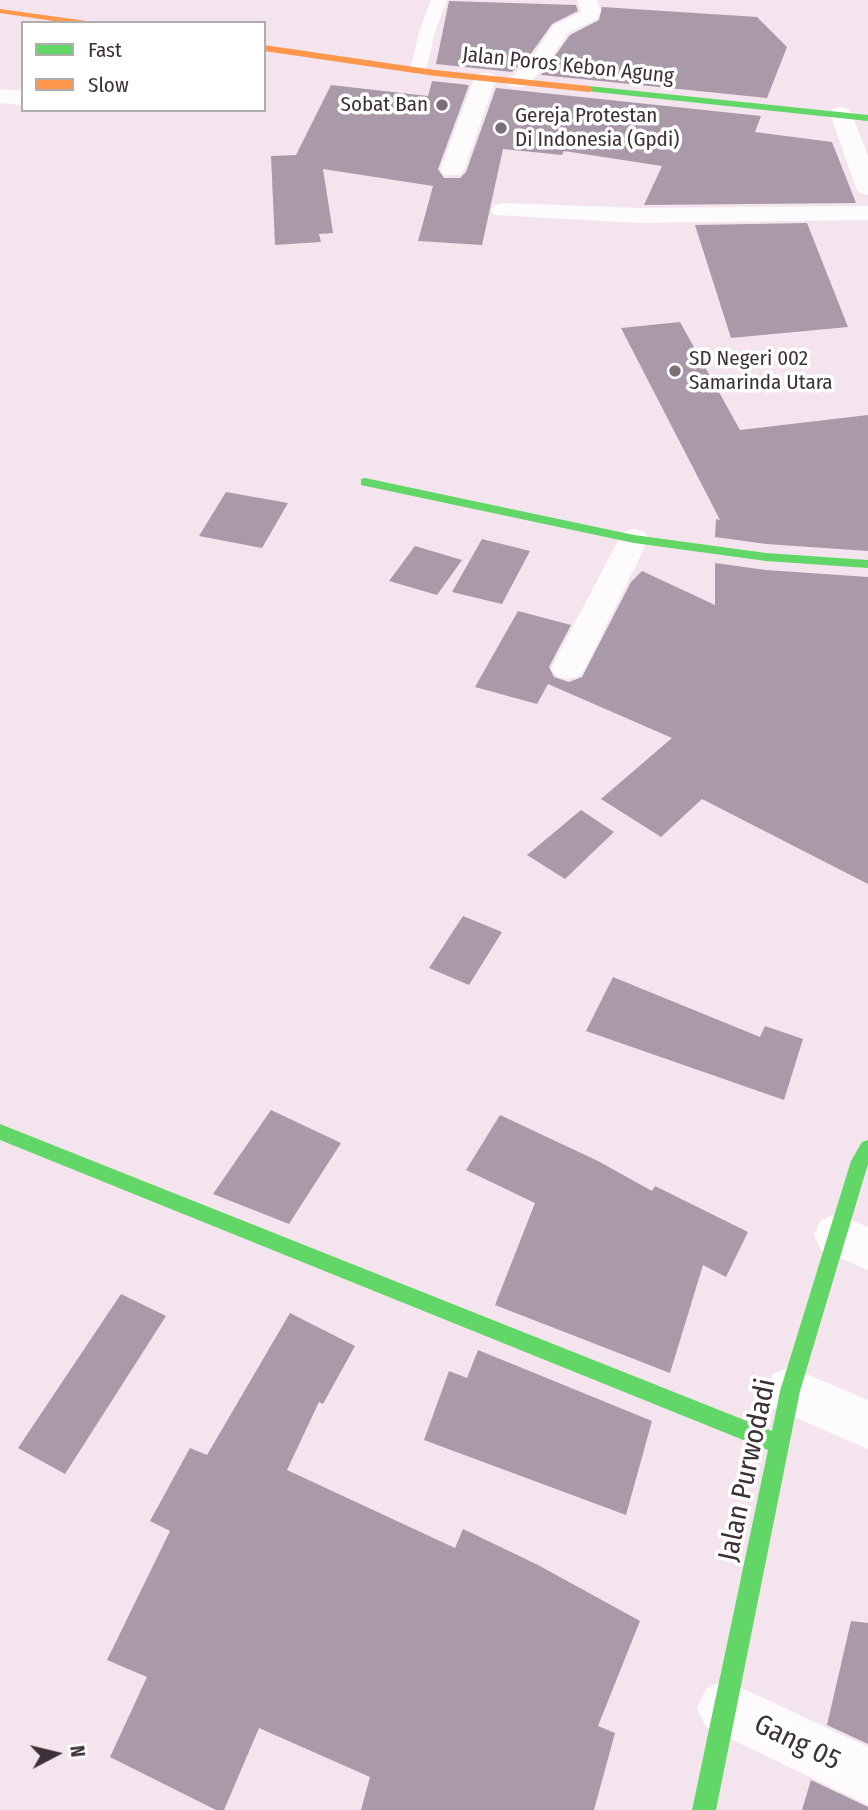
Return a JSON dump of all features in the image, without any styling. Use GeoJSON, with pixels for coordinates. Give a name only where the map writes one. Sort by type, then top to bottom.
{"type":"FeatureCollection","features":[{"type":"Feature","properties":{"kind":"street"},"geometry":{"type":"LineString","coordinates":[[517,82],[540,61],[561,29],[590,15],[592,11],[587,0]]}},
{"type":"Feature","properties":{"kind":"street"},"geometry":{"type":"LineString","coordinates":[[0,11],[72,21]]}},
{"type":"Feature","properties":{"kind":"street","name":"Jalan Poros Kebon Agung"},"geometry":{"type":"LineString","coordinates":[[266,48],[485,79],[868,118]]}},
{"type":"Feature","properties":{"kind":"street"},"geometry":{"type":"LineString","coordinates":[[452,170],[485,79]]}},
{"type":"Feature","properties":{"kind":"street"},"geometry":{"type":"LineString","coordinates":[[0,96],[21,98]]}},
{"type":"Feature","properties":{"kind":"street"},"geometry":{"type":"LineString","coordinates":[[841,114],[868,188]]}},
{"type":"Feature","properties":{"kind":"street"},"geometry":{"type":"LineString","coordinates":[[503,210],[594,216],[696,218],[868,213]]}},
{"type":"Feature","properties":{"kind":"street"},"geometry":{"type":"LineString","coordinates":[[365,482],[634,539],[766,557],[868,564]]}},
{"type":"Feature","properties":{"kind":"street"},"geometry":{"type":"LineString","coordinates":[[568,668],[634,539]]}},
{"type":"Feature","properties":{"kind":"street"},"geometry":{"type":"LineString","coordinates":[[0,1132],[779,1444]]}},
{"type":"Feature","properties":{"kind":"street","name":"Jalan Purwodadi"},"geometry":{"type":"LineString","coordinates":[[704,1810],[790,1391],[853,1242],[860,1161],[868,1148]]}},
{"type":"Feature","properties":{"kind":"street"},"geometry":{"type":"LineString","coordinates":[[790,1391],[868,1425]]}},
{"type":"Feature","properties":{"kind":"street","name":"Gang 05"},"geometry":{"type":"LineString","coordinates":[[725,1708],[868,1777]]}},
{"type":"Feature","properties":{"kind":"lane"},"geometry":{"type":"LineString","coordinates":[[418,70],[427,32],[439,0]]}},
{"type":"Feature","properties":{"kind":"building"},"geometry":{"type":"Polygon","coordinates":[[[449,1],[576,5],[578,11],[552,24],[530,55],[512,72],[436,64],[449,1]]]}},
{"type":"Feature","properties":{"kind":"building"},"geometry":{"type":"Polygon","coordinates":[[[602,7],[757,17],[787,47],[767,98],[541,75],[570,35],[599,20],[602,7]]]}},
{"type":"Feature","properties":{"kind":"building"},"geometry":{"type":"Polygon","coordinates":[[[432,81],[469,85],[438,169],[444,178],[460,178],[466,172],[496,88],[761,116],[755,132],[832,142],[856,203],[644,205],[662,166],[564,151],[562,155],[503,149],[482,245],[418,241],[433,186],[323,169],[333,233],[319,234],[321,242],[275,245],[271,156],[296,155],[331,85],[428,96],[432,81]]]}},
{"type":"Feature","properties":{"kind":"building"},"geometry":{"type":"Polygon","coordinates":[[[807,223],[848,327],[731,338],[695,225],[807,223]]]}},
{"type":"Feature","properties":{"kind":"building"},"geometry":{"type":"Polygon","coordinates":[[[680,322],[740,430],[868,415],[868,551],[766,544],[715,537],[716,519],[720,520],[621,328],[680,322]]]}},
{"type":"Feature","properties":{"kind":"building"},"geometry":{"type":"Polygon","coordinates":[[[226,492],[288,503],[262,548],[199,536],[226,492]]]}},
{"type":"Feature","properties":{"kind":"building"},"geometry":{"type":"Polygon","coordinates":[[[482,539],[530,551],[502,604],[452,592],[482,539]]]}},
{"type":"Feature","properties":{"kind":"building"},"geometry":{"type":"Polygon","coordinates":[[[415,546],[462,560],[437,595],[389,581],[415,546]]]}},
{"type":"Feature","properties":{"kind":"building"},"geometry":{"type":"Polygon","coordinates":[[[715,563],[766,570],[868,577],[868,884],[702,799],[661,837],[601,799],[672,738],[548,684],[537,704],[475,687],[518,611],[571,625],[549,667],[554,677],[569,682],[582,677],[631,582],[642,571],[715,605],[715,563]]]}},
{"type":"Feature","properties":{"kind":"building"},"geometry":{"type":"Polygon","coordinates":[[[581,810],[614,832],[565,879],[527,855],[581,810]]]}},
{"type":"Feature","properties":{"kind":"building"},"geometry":{"type":"Polygon","coordinates":[[[463,916],[502,932],[469,985],[429,968],[463,916]]]}},
{"type":"Feature","properties":{"kind":"building"},"geometry":{"type":"Polygon","coordinates":[[[613,977],[760,1037],[765,1026],[803,1039],[784,1100],[586,1031],[613,977]]]}},
{"type":"Feature","properties":{"kind":"building"},"geometry":{"type":"Polygon","coordinates":[[[271,1110],[341,1143],[289,1224],[213,1194],[271,1110]]]}},
{"type":"Feature","properties":{"kind":"building"},"geometry":{"type":"Polygon","coordinates":[[[500,1115],[598,1161],[652,1191],[655,1186],[748,1232],[726,1277],[703,1265],[670,1373],[495,1305],[535,1203],[466,1170],[500,1115]]]}},
{"type":"Feature","properties":{"kind":"building"},"geometry":{"type":"Polygon","coordinates":[[[121,1294],[166,1316],[65,1474],[18,1448],[121,1294]]]}},
{"type":"Feature","properties":{"kind":"building"},"geometry":{"type":"Polygon","coordinates":[[[290,1313],[355,1346],[323,1404],[319,1402],[287,1470],[455,1548],[463,1529],[538,1565],[640,1621],[598,1726],[615,1733],[594,1810],[361,1810],[370,1777],[259,1728],[224,1810],[216,1810],[110,1757],[147,1677],[107,1660],[170,1531],[150,1521],[190,1448],[207,1455],[290,1313]]]}},
{"type":"Feature","properties":{"kind":"building"},"geometry":{"type":"Polygon","coordinates":[[[478,1350],[652,1421],[626,1515],[424,1440],[449,1371],[467,1378],[478,1350]]]}},
{"type":"Feature","properties":{"kind":"building"},"geometry":{"type":"Polygon","coordinates":[[[851,1621],[868,1623],[868,1744],[827,1725],[851,1621]]]}},
{"type":"Feature","properties":{"kind":"building"},"geometry":{"type":"Polygon","coordinates":[[[811,1780],[868,1807],[868,1810],[802,1810],[811,1780]]]}},
{"type":"Feature","properties":{"kind":"traffic: fast"},"geometry":{"type":"LineString","coordinates":[[589,89],[868,118]]}},
{"type":"Feature","properties":{"kind":"traffic: fast"},"geometry":{"type":"LineString","coordinates":[[365,482],[634,539],[766,557],[868,564]]}},
{"type":"Feature","properties":{"kind":"traffic: fast"},"geometry":{"type":"LineString","coordinates":[[0,1132],[779,1444]]}},
{"type":"Feature","properties":{"kind":"traffic: fast"},"geometry":{"type":"LineString","coordinates":[[704,1810],[790,1391],[860,1161],[868,1148]]}},
{"type":"Feature","properties":{"kind":"traffic: slow"},"geometry":{"type":"LineString","coordinates":[[0,11],[72,21]]}},
{"type":"Feature","properties":{"kind":"traffic: slow"},"geometry":{"type":"LineString","coordinates":[[266,48],[435,73],[589,89]]}},
{"type":"Feature","properties":{"kind":"place","name":"Sobat Ban"},"geometry":{"type":"Point","coordinates":[442,105]}},
{"type":"Feature","properties":{"kind":"place","name":"Gereja Protestan Di Indonesia (Gpdi)"},"geometry":{"type":"Point","coordinates":[501,128]}},
{"type":"Feature","properties":{"kind":"place","name":"SD Negeri 002 Samarinda Utara"},"geometry":{"type":"Point","coordinates":[675,371]}}]}
